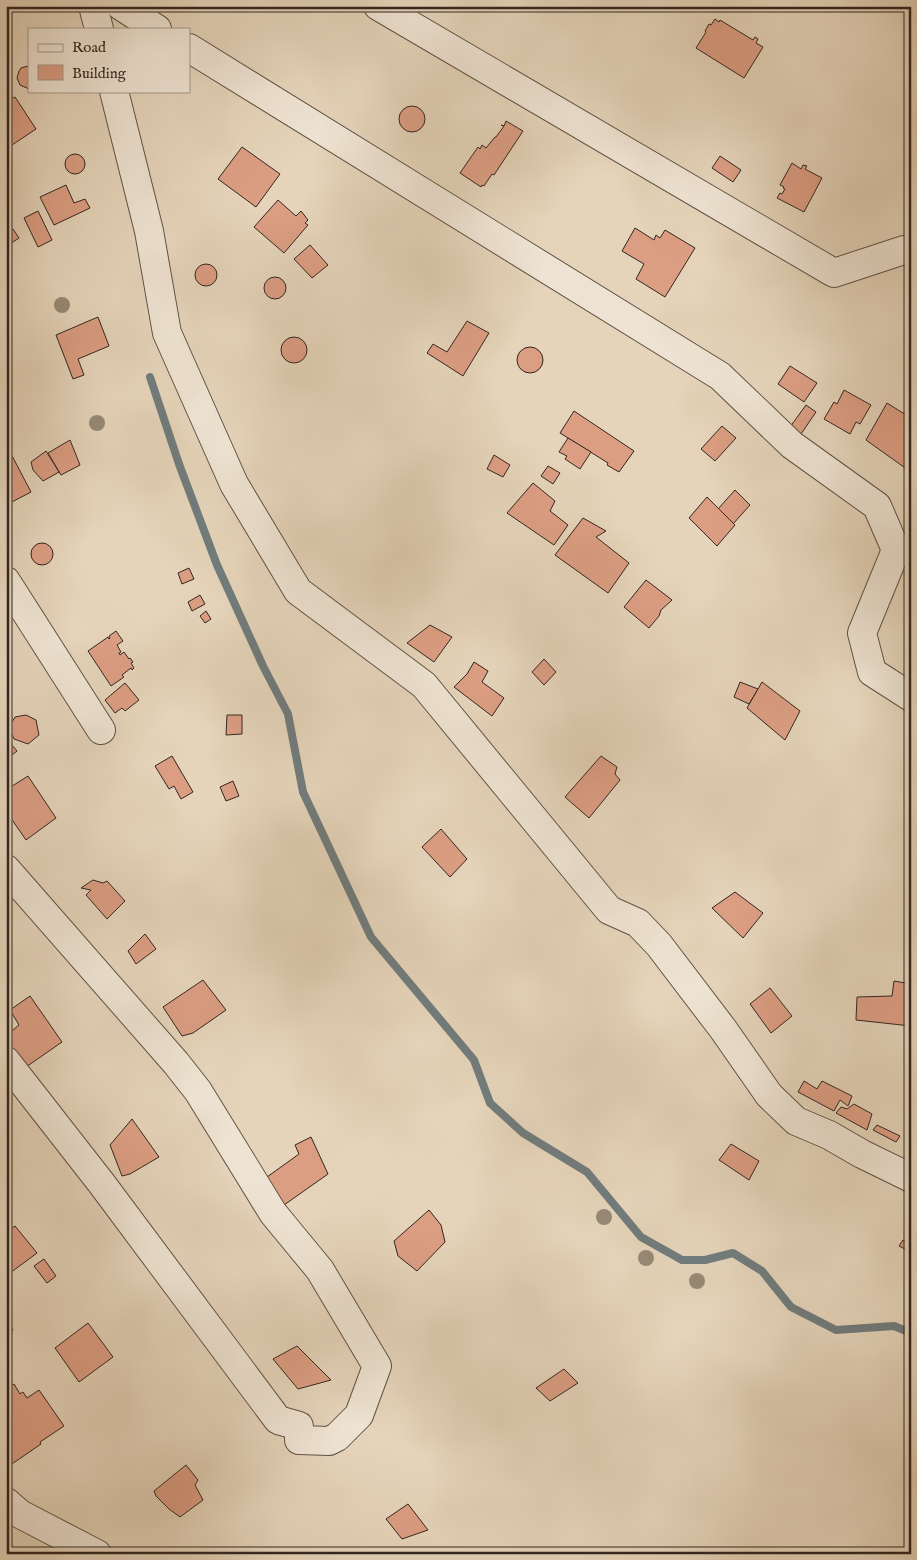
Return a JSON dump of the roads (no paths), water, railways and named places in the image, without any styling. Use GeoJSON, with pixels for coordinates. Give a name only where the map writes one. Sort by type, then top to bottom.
{"type":"FeatureCollection","features":[{"type":"Feature","properties":{"kind":"street"},"geometry":{"type":"LineString","coordinates":[[93,6],[99,28]]}},
{"type":"Feature","properties":{"kind":"street"},"geometry":{"type":"LineString","coordinates":[[121,6],[155,28]]}},
{"type":"Feature","properties":{"kind":"street"},"geometry":{"type":"LineString","coordinates":[[378,6],[834,273],[904,250]]}},
{"type":"Feature","properties":{"kind":"street"},"geometry":{"type":"LineString","coordinates":[[190,49],[720,376],[792,445],[877,506],[896,550],[862,633],[872,672],[911,697]]}},
{"type":"Feature","properties":{"kind":"street"},"geometry":{"type":"LineString","coordinates":[[114,92],[150,231],[167,333],[234,484],[298,591],[424,685],[609,910],[638,923],[659,945],[724,1029],[769,1095],[796,1121],[829,1134],[862,1154],[911,1178]]}},
{"type":"Feature","properties":{"kind":"street"},"geometry":{"type":"LineString","coordinates":[[6,581],[101,730]]}},
{"type":"Feature","properties":{"kind":"street"},"geometry":{"type":"LineString","coordinates":[[6,869],[176,1063],[198,1091],[273,1213],[320,1270],[377,1366],[359,1415],[337,1437],[329,1441],[299,1440],[299,1426],[278,1420],[102,1184],[6,1060]]}},
{"type":"Feature","properties":{"kind":"street"},"geometry":{"type":"LineString","coordinates":[[6,1502],[20,1514],[97,1554]]}},
{"type":"Feature","properties":{"kind":"waterway"},"geometry":{"type":"LineString","coordinates":[[150,377],[179,464],[217,565],[263,666],[288,714],[303,792],[371,937],[474,1060],[490,1103],[523,1133],[587,1172],[641,1237],[682,1260],[705,1260],[733,1253],[762,1271],[791,1307],[836,1330],[894,1326],[911,1333]]}}]}
